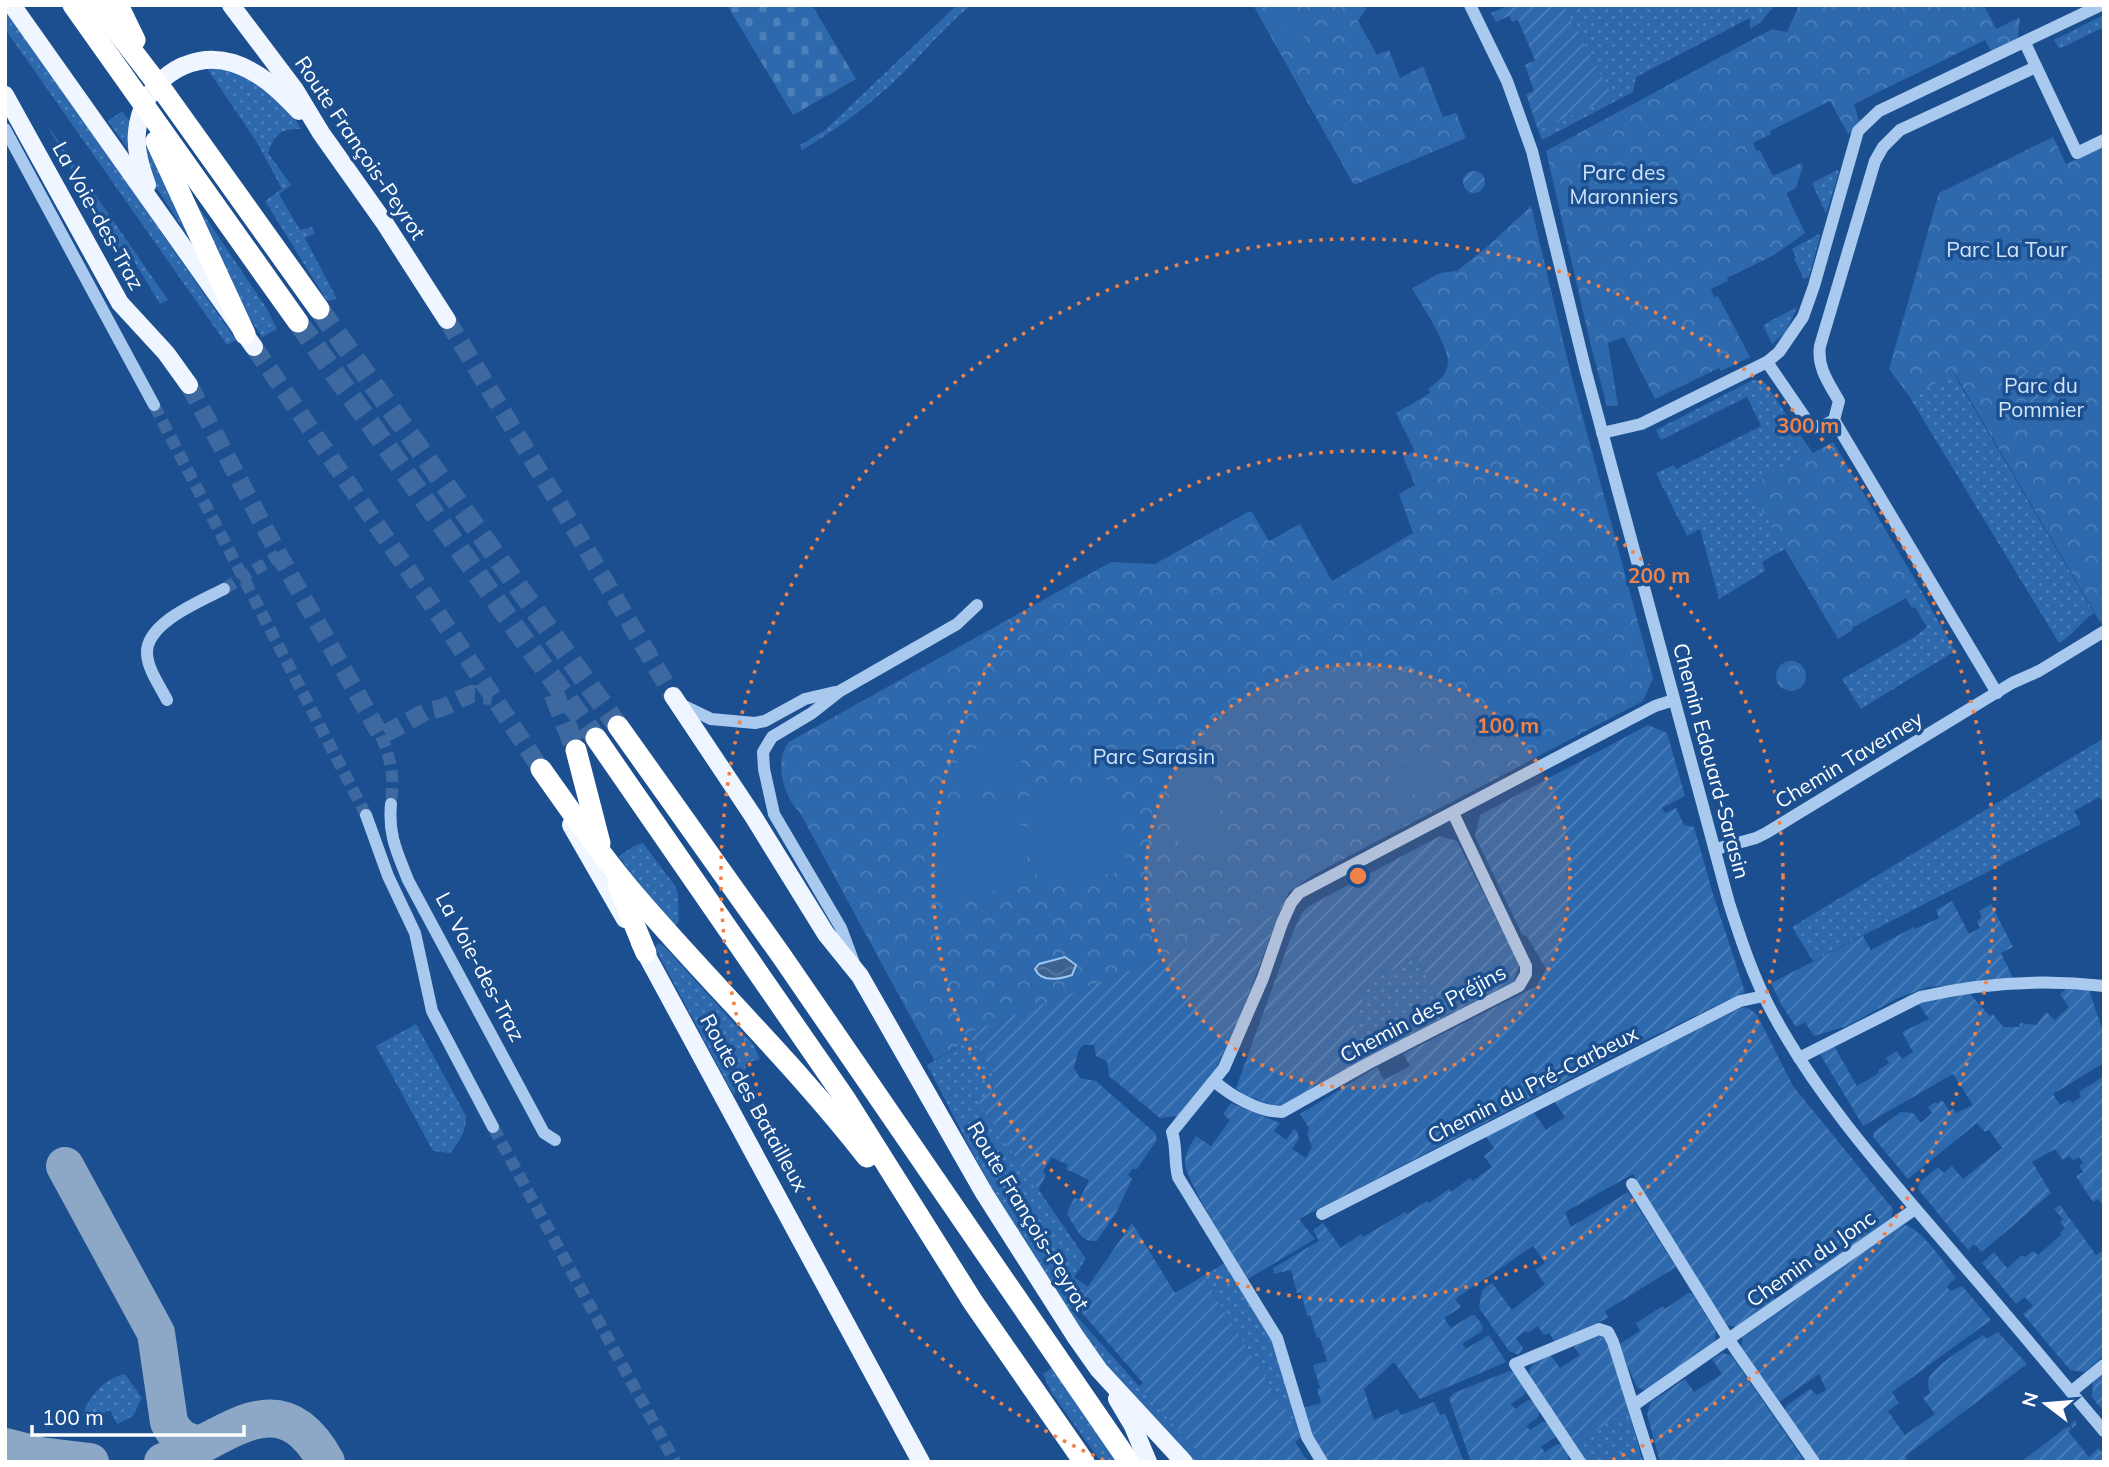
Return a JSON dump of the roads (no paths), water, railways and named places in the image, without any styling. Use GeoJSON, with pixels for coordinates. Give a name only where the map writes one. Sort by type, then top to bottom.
{"type":"FeatureCollection","features":[{"type":"Feature","properties":{"kind":"highway"},"geometry":{"type":"LineString","coordinates":[[74,5],[298,321]]}},
{"type":"Feature","properties":{"kind":"highway"},"geometry":{"type":"LineString","coordinates":[[97,5],[155,79],[319,309]]}},
{"type":"Feature","properties":{"kind":"highway"},"geometry":{"type":"LineString","coordinates":[[118,5],[155,79]]}},
{"type":"Feature","properties":{"kind":"highway"},"geometry":{"type":"LineString","coordinates":[[113,63],[168,165],[249,341]]}},
{"type":"Feature","properties":{"kind":"highway"},"geometry":{"type":"LineString","coordinates":[[618,726],[830,1026],[1129,1462]]}},
{"type":"Feature","properties":{"kind":"highway"},"geometry":{"type":"LineString","coordinates":[[596,738],[846,1100],[937,1247],[1084,1462]]}},
{"type":"Feature","properties":{"kind":"highway"},"geometry":{"type":"LineString","coordinates":[[576,750],[605,858],[646,953]]}},
{"type":"Feature","properties":{"kind":"highway"},"geometry":{"type":"LineString","coordinates":[[541,769],[640,902],[837,1119],[937,1247]]}},
{"type":"Feature","properties":{"kind":"main road"},"geometry":{"type":"LineString","coordinates":[[12,5],[249,341]]}},
{"type":"Feature","properties":{"kind":"main road","name":"Route François-Peyrot"},"geometry":{"type":"LineString","coordinates":[[233,5],[295,90],[447,320]]}},
{"type":"Feature","properties":{"kind":"main road"},"geometry":{"type":"LineString","coordinates":[[158,211],[139,159],[138,123],[142,107],[152,90],[173,70],[208,60],[232,63],[257,74],[281,93],[321,133]]}},
{"type":"Feature","properties":{"kind":"main road","name":"La Voie-des-Traz"},"geometry":{"type":"LineString","coordinates":[[5,94],[120,303],[166,353],[189,385]]}},
{"type":"Feature","properties":{"kind":"main road","name":"Route François-Peyrot"},"geometry":{"type":"LineString","coordinates":[[676,700],[753,816],[826,934],[860,976],[984,1193],[1075,1336],[1099,1370],[1184,1462]]}},
{"type":"Feature","properties":{"kind":"main road","name":"Route des Batailleux"},"geometry":{"type":"LineString","coordinates":[[541,769],[606,888],[646,953],[921,1462]]}},
{"type":"Feature","properties":{"kind":"main road"},"geometry":{"type":"LineString","coordinates":[[1099,1370],[1133,1426],[1148,1462]]}},
{"type":"Feature","properties":{"kind":"street","name":"Chemin Edouard-Sarasin"},"geometry":{"type":"LineString","coordinates":[[1470,5],[1507,81],[1532,151],[1602,433],[1674,700],[1741,943],[1764,996],[1820,1091],[1915,1209],[2104,1431]]}},
{"type":"Feature","properties":{"kind":"street"},"geometry":{"type":"LineString","coordinates":[[1602,433],[1641,424],[1767,362],[1779,352],[1803,317],[1858,131],[1879,111],[2101,5]]}},
{"type":"Feature","properties":{"kind":"street"},"geometry":{"type":"LineString","coordinates":[[2025,43],[2077,153],[2104,140]]}},
{"type":"Feature","properties":{"kind":"street"},"geometry":{"type":"LineString","coordinates":[[1997,693],[1834,420],[1839,401],[1821,369],[1819,357],[1875,161],[1883,147],[1900,130],[2036,67]]}},
{"type":"Feature","properties":{"kind":"street"},"geometry":{"type":"LineString","coordinates":[[5,129],[154,405]]}},
{"type":"Feature","properties":{"kind":"street"},"geometry":{"type":"LineString","coordinates":[[1767,362],[1810,425],[1820,427],[1834,420]]}},
{"type":"Feature","properties":{"kind":"street"},"geometry":{"type":"LineString","coordinates":[[167,700],[150,667],[147,652],[149,640],[165,623],[224,589]]}},
{"type":"Feature","properties":{"kind":"street","name":"Route François-Peyrot"},"geometry":{"type":"LineString","coordinates":[[860,976],[841,928],[774,814],[763,762],[766,745],[772,737],[812,713],[840,691],[957,624],[977,605]]}},
{"type":"Feature","properties":{"kind":"street","name":"Chemin Taverney"},"geometry":{"type":"LineString","coordinates":[[1716,849],[1766,833],[2103,632]]}},
{"type":"Feature","properties":{"kind":"street","name":"Route François-Peyrot"},"geometry":{"type":"LineString","coordinates":[[676,700],[712,719],[755,723],[805,699],[840,691]]}},
{"type":"Feature","properties":{"kind":"street"},"geometry":{"type":"LineString","coordinates":[[1322,1462],[1307,1437],[1277,1338],[1178,1177],[1175,1167],[1176,1143],[1172,1132],[1224,1068],[1263,978],[1282,923],[1299,893],[1655,706],[1674,700]]}},
{"type":"Feature","properties":{"kind":"street","name":"La Voie-des-Traz"},"geometry":{"type":"LineString","coordinates":[[391,804],[389,827],[392,841],[408,880],[544,1132],[555,1140]]}},
{"type":"Feature","properties":{"kind":"street","name":"Chemin des Préjins"},"geometry":{"type":"LineString","coordinates":[[1214,1081],[1229,1095],[1269,1111],[1282,1112],[1367,1064],[1519,986],[1527,974],[1526,966],[1453,813]]}},
{"type":"Feature","properties":{"kind":"street"},"geometry":{"type":"LineString","coordinates":[[366,815],[381,858],[415,933],[432,1011],[494,1127]]}},
{"type":"Feature","properties":{"kind":"street"},"geometry":{"type":"LineString","coordinates":[[1799,1058],[1920,997],[1984,986],[2038,983],[2104,986]]}},
{"type":"Feature","properties":{"kind":"street","name":"Chemin du Pré-Carbeux"},"geometry":{"type":"LineString","coordinates":[[1322,1214],[1740,1002],[1764,996]]}},
{"type":"Feature","properties":{"kind":"street"},"geometry":{"type":"LineString","coordinates":[[1632,1184],[1729,1340],[1814,1462]]}},
{"type":"Feature","properties":{"kind":"street","name":"Chemin du Jonc"},"geometry":{"type":"LineString","coordinates":[[1634,1405],[1915,1209]]}},
{"type":"Feature","properties":{"kind":"street"},"geometry":{"type":"LineString","coordinates":[[1580,1462],[1515,1364],[1592,1330],[1608,1332],[1613,1342],[1650,1462]]}},
{"type":"Feature","properties":{"kind":"street"},"geometry":{"type":"LineString","coordinates":[[2071,1392],[2104,1364]]}},
{"type":"Feature","properties":{"kind":"water"},"geometry":{"type":"Polygon","coordinates":[[[1065,957],[1076,965],[1072,975],[1057,979],[1046,978],[1035,969],[1039,964],[1065,957]]]}},
{"type":"Feature","properties":{"kind":"tunnel"},"geometry":{"type":"LineString","coordinates":[[319,309],[618,726]]}},
{"type":"Feature","properties":{"kind":"tunnel"},"geometry":{"type":"LineString","coordinates":[[447,320],[673,696]]}},
{"type":"Feature","properties":{"kind":"tunnel"},"geometry":{"type":"LineString","coordinates":[[298,322],[596,738]]}},
{"type":"Feature","properties":{"kind":"tunnel"},"geometry":{"type":"LineString","coordinates":[[254,347],[430,602],[541,769]]}},
{"type":"Feature","properties":{"kind":"tunnel"},"geometry":{"type":"LineString","coordinates":[[189,385],[279,555],[381,736],[427,711],[442,708],[471,694],[492,696]]}},
{"type":"Feature","properties":{"kind":"tunnel"},"geometry":{"type":"LineString","coordinates":[[154,405],[366,815]]}},
{"type":"Feature","properties":{"kind":"tunnel"},"geometry":{"type":"LineString","coordinates":[[224,589],[279,555]]}},
{"type":"Feature","properties":{"kind":"tunnel"},"geometry":{"type":"LineString","coordinates":[[554,694],[576,750]]}},
{"type":"Feature","properties":{"kind":"tunnel"},"geometry":{"type":"LineString","coordinates":[[381,736],[391,769],[391,804]]}},
{"type":"Feature","properties":{"kind":"tunnel"},"geometry":{"type":"LineString","coordinates":[[493,1127],[675,1462]]}},
{"type":"Feature","properties":{"kind":"park label","name":"Parc des Maronniers"},"geometry":{"type":"Point","coordinates":[1624,185]}},
{"type":"Feature","properties":{"kind":"park label","name":"Parc La Tour"},"geometry":{"type":"Point","coordinates":[2007,250]}},
{"type":"Feature","properties":{"kind":"park label","name":"Parc du Pommier"},"geometry":{"type":"Point","coordinates":[2041,398]}},
{"type":"Feature","properties":{"kind":"park label","name":"Parc Sarasin"},"geometry":{"type":"Point","coordinates":[1154,757]}}]}
